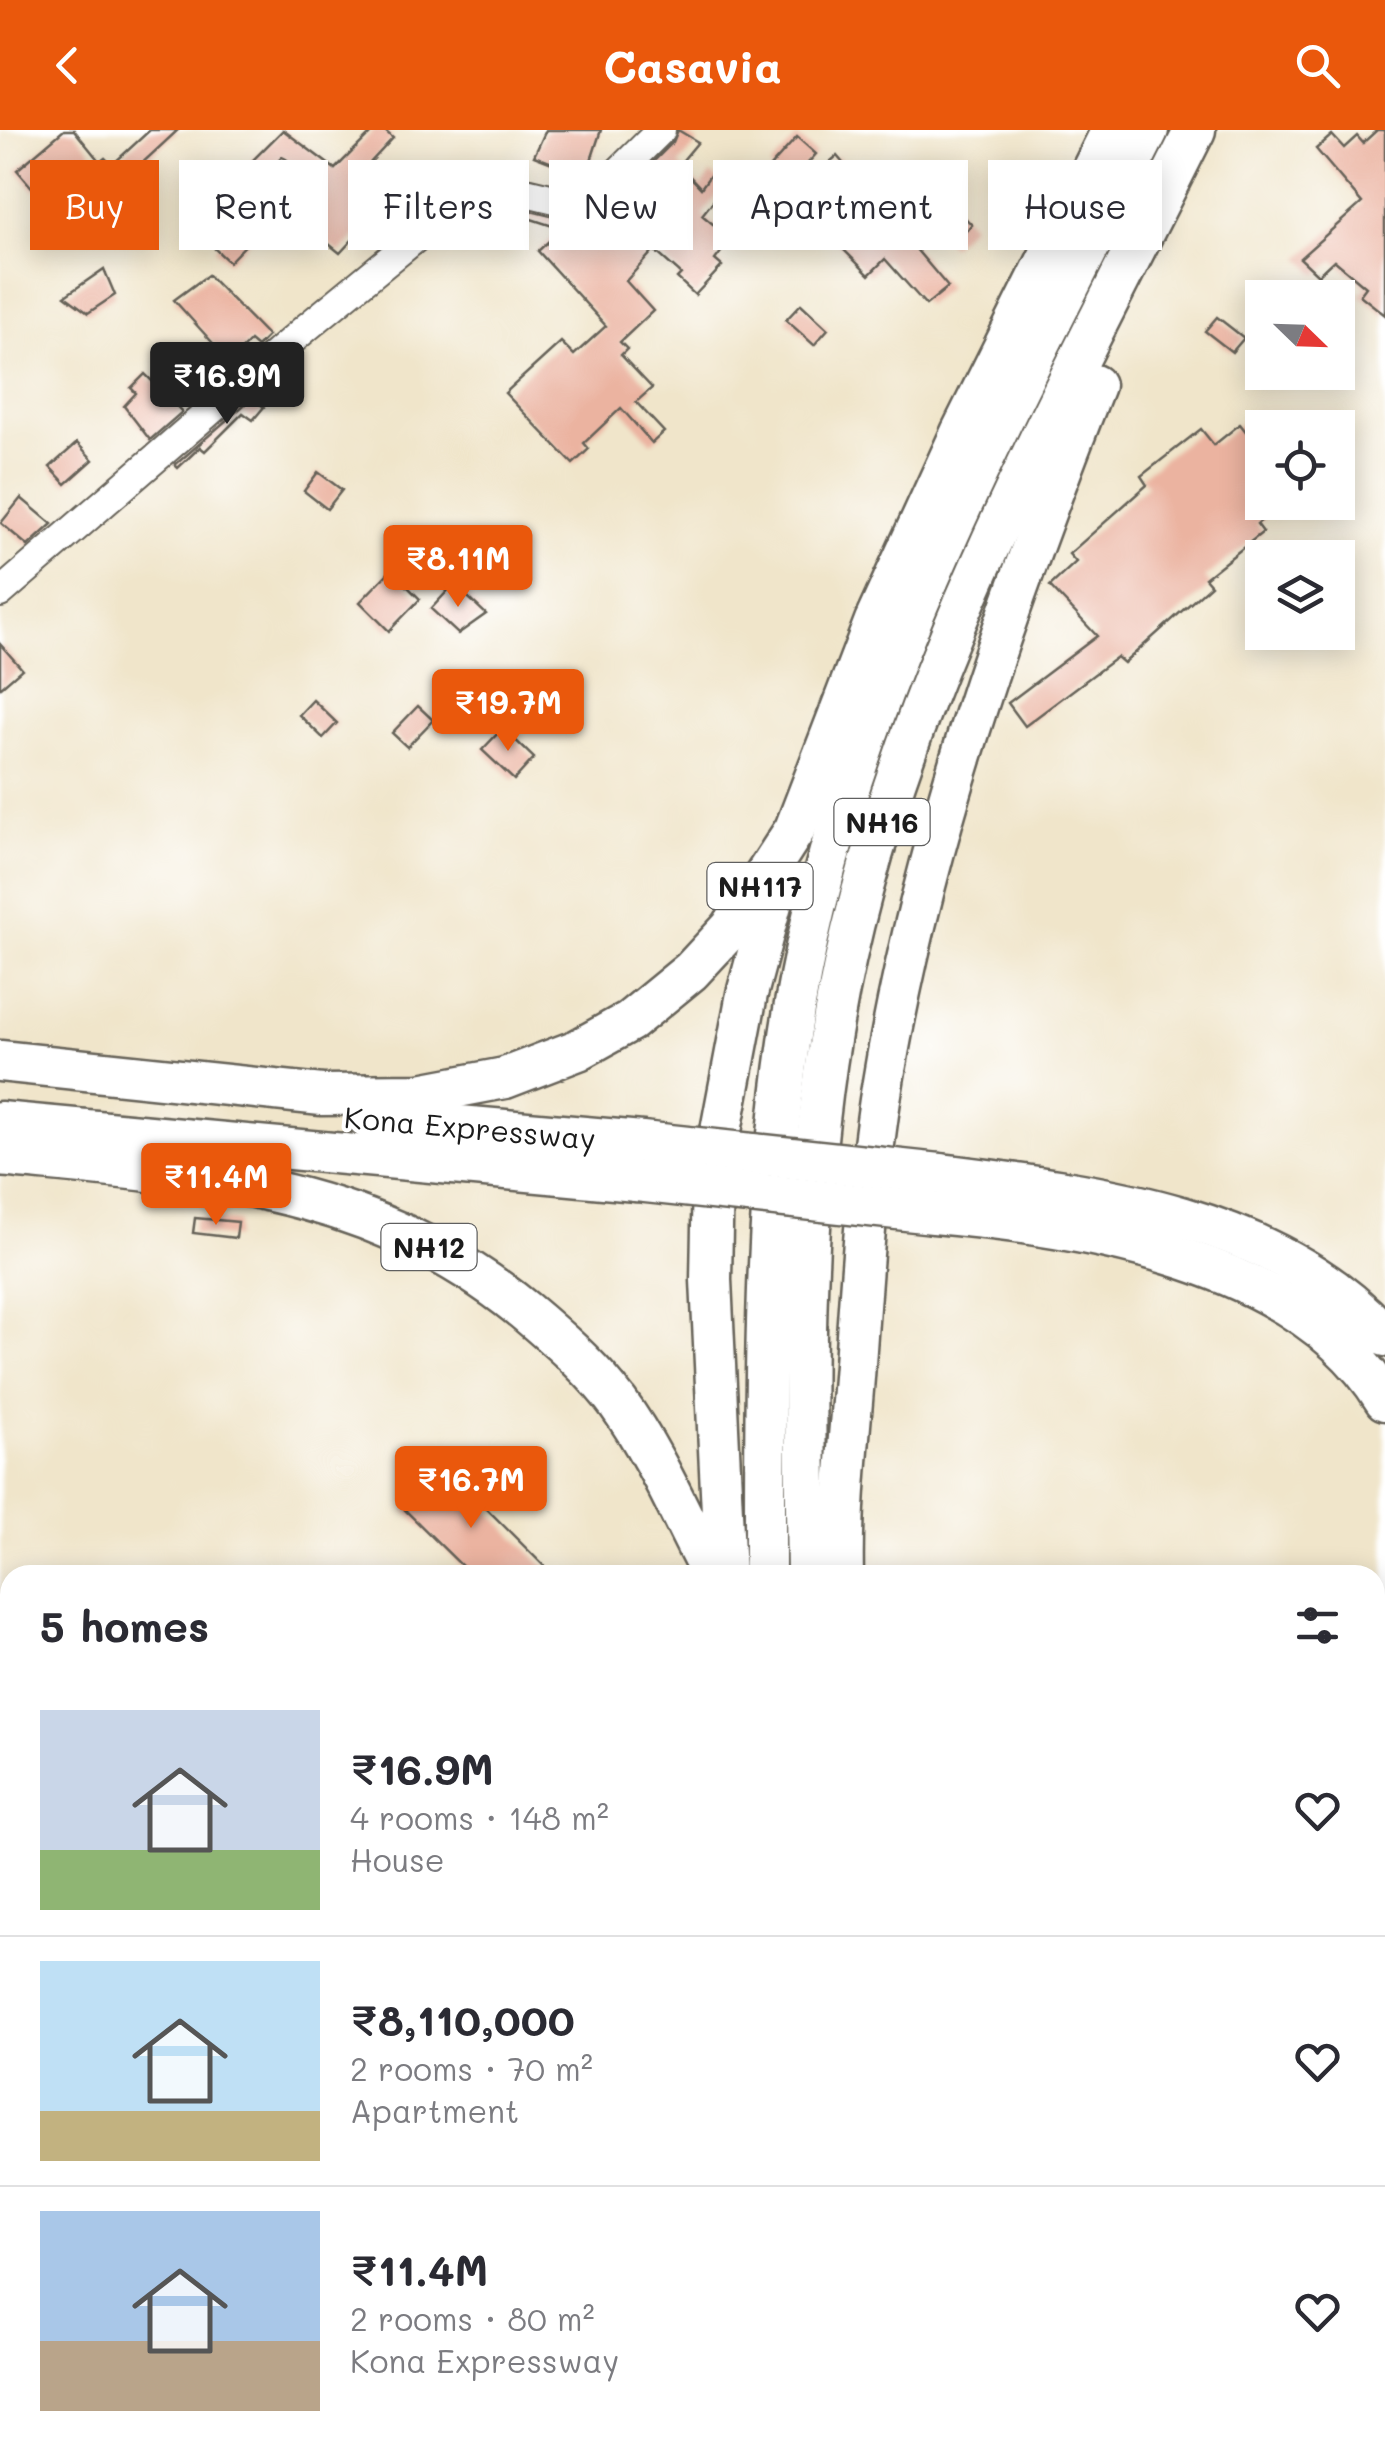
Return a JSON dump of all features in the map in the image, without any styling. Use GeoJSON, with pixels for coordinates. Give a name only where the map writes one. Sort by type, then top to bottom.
{"type":"FeatureCollection","features":[{"type":"Feature","properties":{"kind":"highway","name":"NH117"},"geometry":{"type":"LineString","coordinates":[[0,1061],[322,1094],[420,1094],[506,1078],[578,1050],[630,1021],[691,971],[731,928],[795,829],[875,621],[961,433],[1112,130]]}},
{"type":"Feature","properties":{"kind":"highway","name":"NH16"},"geometry":{"type":"LineString","coordinates":[[765,1565],[772,1181],[796,1002],[824,874],[876,704],[918,601],[1148,130]]}},
{"type":"Feature","properties":{"kind":"highway"},"geometry":{"type":"LineString","coordinates":[[844,1565],[861,1283],[880,1101],[931,863],[1021,570],[1195,130]]}},
{"type":"Feature","properties":{"kind":"highway","name":"NH16"},"geometry":{"type":"LineString","coordinates":[[807,1565],[806,1320],[812,1204],[830,1034],[866,872],[925,698],[972,585],[1195,130]]}},
{"type":"Feature","properties":{"kind":"highway"},"geometry":{"type":"LineString","coordinates":[[725,1565],[711,1280],[713,1172],[759,943],[795,829]]}},
{"type":"Feature","properties":{"kind":"highway","name":"Kona Expressway"},"geometry":{"type":"LineString","coordinates":[[0,1084],[639,1162]]}},
{"type":"Feature","properties":{"kind":"highway","name":"Kona Expressway"},"geometry":{"type":"LineString","coordinates":[[0,1122],[639,1162]]}},
{"type":"Feature","properties":{"kind":"highway","name":"NH12"},"geometry":{"type":"LineString","coordinates":[[0,1156],[187,1175],[277,1190],[356,1214],[445,1256],[522,1309],[586,1365],[616,1400],[652,1452],[707,1565]]}},
{"type":"Feature","properties":{"kind":"highway"},"geometry":{"type":"LineString","coordinates":[[639,1162],[940,1174],[1105,1198],[1243,1240],[1320,1279],[1385,1336]]}},
{"type":"Feature","properties":{"kind":"highway"},"geometry":{"type":"LineString","coordinates":[[639,1162],[1093,1236],[1241,1281],[1283,1301],[1320,1327],[1385,1400]]}},
{"type":"Feature","properties":{"kind":"street"},"geometry":{"type":"LineString","coordinates":[[0,593],[276,354],[484,182],[584,206],[661,130]]}},
{"type":"Feature","properties":{"kind":"building"},"geometry":{"type":"Polygon","coordinates":[[[64,130],[74,130],[98,160],[30,160],[30,185],[17,170],[64,130]]]}},
{"type":"Feature","properties":{"kind":"building"},"geometry":{"type":"Polygon","coordinates":[[[150,130],[178,130],[146,160],[117,160],[150,130]]]}},
{"type":"Feature","properties":{"kind":"building"},"geometry":{"type":"Polygon","coordinates":[[[283,130],[323,160],[282,157],[253,160],[283,130]]]}},
{"type":"Feature","properties":{"kind":"building"},"geometry":{"type":"Polygon","coordinates":[[[374,130],[384,130],[393,138],[373,160],[348,160],[348,244],[340,253],[328,243],[328,164],[335,169],[374,130]]]}},
{"type":"Feature","properties":{"kind":"building"},"geometry":{"type":"Polygon","coordinates":[[[546,130],[601,130],[591,160],[549,162],[534,156],[546,130]]]}},
{"type":"Feature","properties":{"kind":"building"},"geometry":{"type":"Polygon","coordinates":[[[678,130],[698,142],[683,160],[655,160],[673,142],[678,130]]]}},
{"type":"Feature","properties":{"kind":"building"},"geometry":{"type":"Polygon","coordinates":[[[1377,130],[1385,130],[1385,315],[1360,295],[1366,287],[1334,260],[1318,275],[1300,258],[1362,203],[1316,149],[1332,135],[1344,148],[1357,136],[1363,143],[1377,130]]]}},
{"type":"Feature","properties":{"kind":"building"},"geometry":{"type":"Polygon","coordinates":[[[797,137],[816,154],[811,160],[776,160],[797,137]]]}},
{"type":"Feature","properties":{"kind":"building"},"geometry":{"type":"Polygon","coordinates":[[[711,174],[713,201],[702,215],[713,224],[713,250],[723,250],[715,260],[722,266],[695,295],[677,278],[681,274],[654,250],[693,250],[693,180],[701,188],[711,174]]]}},
{"type":"Feature","properties":{"kind":"building"},"geometry":{"type":"Polygon","coordinates":[[[531,211],[549,216],[549,225],[529,218],[531,211]]]}},
{"type":"Feature","properties":{"kind":"building"},"geometry":{"type":"Polygon","coordinates":[[[549,241],[549,250],[654,250],[626,281],[653,311],[620,342],[627,349],[621,355],[652,388],[636,402],[664,432],[652,443],[621,408],[584,443],[589,449],[573,464],[505,393],[561,342],[574,355],[606,326],[538,251],[549,241]]]}},
{"type":"Feature","properties":{"kind":"building"},"geometry":{"type":"Polygon","coordinates":[[[216,250],[241,250],[229,262],[216,250]]]}},
{"type":"Feature","properties":{"kind":"building"},"geometry":{"type":"Polygon","coordinates":[[[844,250],[917,250],[948,287],[926,305],[885,259],[869,275],[844,250]]]}},
{"type":"Feature","properties":{"kind":"building"},"geometry":{"type":"Polygon","coordinates":[[[104,269],[115,295],[88,313],[65,296],[104,269]]]}},
{"type":"Feature","properties":{"kind":"building"},"geometry":{"type":"Polygon","coordinates":[[[208,275],[268,336],[257,347],[250,341],[230,362],[174,300],[208,275]]]}},
{"type":"Feature","properties":{"kind":"building"},"geometry":{"type":"Polygon","coordinates":[[[801,304],[828,329],[814,345],[786,320],[801,304]]]}},
{"type":"Feature","properties":{"kind":"building"},"geometry":{"type":"Polygon","coordinates":[[[1217,317],[1244,338],[1232,352],[1205,331],[1217,317]]]}},
{"type":"Feature","properties":{"kind":"building"},"geometry":{"type":"Polygon","coordinates":[[[182,353],[198,369],[169,398],[182,412],[150,440],[124,406],[136,393],[131,388],[145,374],[153,382],[182,353]]]}},
{"type":"Feature","properties":{"kind":"building"},"geometry":{"type":"Polygon","coordinates":[[[252,398],[264,407],[253,420],[243,413],[205,451],[200,447],[178,468],[175,465],[252,398]]]}},
{"type":"Feature","properties":{"kind":"building"},"geometry":{"type":"Polygon","coordinates":[[[1240,424],[1245,430],[1245,520],[1262,520],[1257,524],[1263,532],[1253,540],[1245,540],[1245,546],[1205,578],[1211,585],[1124,663],[1117,657],[1025,726],[1008,703],[1097,636],[1050,586],[1076,562],[1069,554],[1147,485],[1141,476],[1201,429],[1214,445],[1240,424]]]}},
{"type":"Feature","properties":{"kind":"building"},"geometry":{"type":"Polygon","coordinates":[[[77,443],[93,460],[66,484],[50,467],[77,443]]]}},
{"type":"Feature","properties":{"kind":"building"},"geometry":{"type":"Polygon","coordinates":[[[318,472],[342,490],[327,509],[304,491],[318,472]]]}},
{"type":"Feature","properties":{"kind":"building"},"geometry":{"type":"Polygon","coordinates":[[[21,498],[52,524],[28,546],[1,523],[21,498]]]}},
{"type":"Feature","properties":{"kind":"building"},"geometry":{"type":"Polygon","coordinates":[[[391,570],[420,599],[389,631],[360,602],[391,570]]]}},
{"type":"Feature","properties":{"kind":"building"},"geometry":{"type":"Polygon","coordinates":[[[454,584],[486,614],[458,634],[431,609],[454,584]]]}},
{"type":"Feature","properties":{"kind":"building"},"geometry":{"type":"Polygon","coordinates":[[[0,644],[22,669],[0,688],[0,644]]]}},
{"type":"Feature","properties":{"kind":"building"},"geometry":{"type":"Polygon","coordinates":[[[313,700],[337,723],[323,738],[299,715],[313,700]]]}},
{"type":"Feature","properties":{"kind":"building"},"geometry":{"type":"Polygon","coordinates":[[[418,706],[433,720],[407,747],[392,733],[418,706]]]}},
{"type":"Feature","properties":{"kind":"building"},"geometry":{"type":"Polygon","coordinates":[[[503,728],[534,758],[514,780],[482,750],[503,728]]]}},
{"type":"Feature","properties":{"kind":"building"},"geometry":{"type":"Polygon","coordinates":[[[195,1218],[238,1222],[236,1238],[193,1233],[195,1218]]]}},
{"type":"Feature","properties":{"kind":"building"},"geometry":{"type":"Polygon","coordinates":[[[446,1468],[543,1565],[461,1565],[405,1510],[446,1468]]]}}]}
